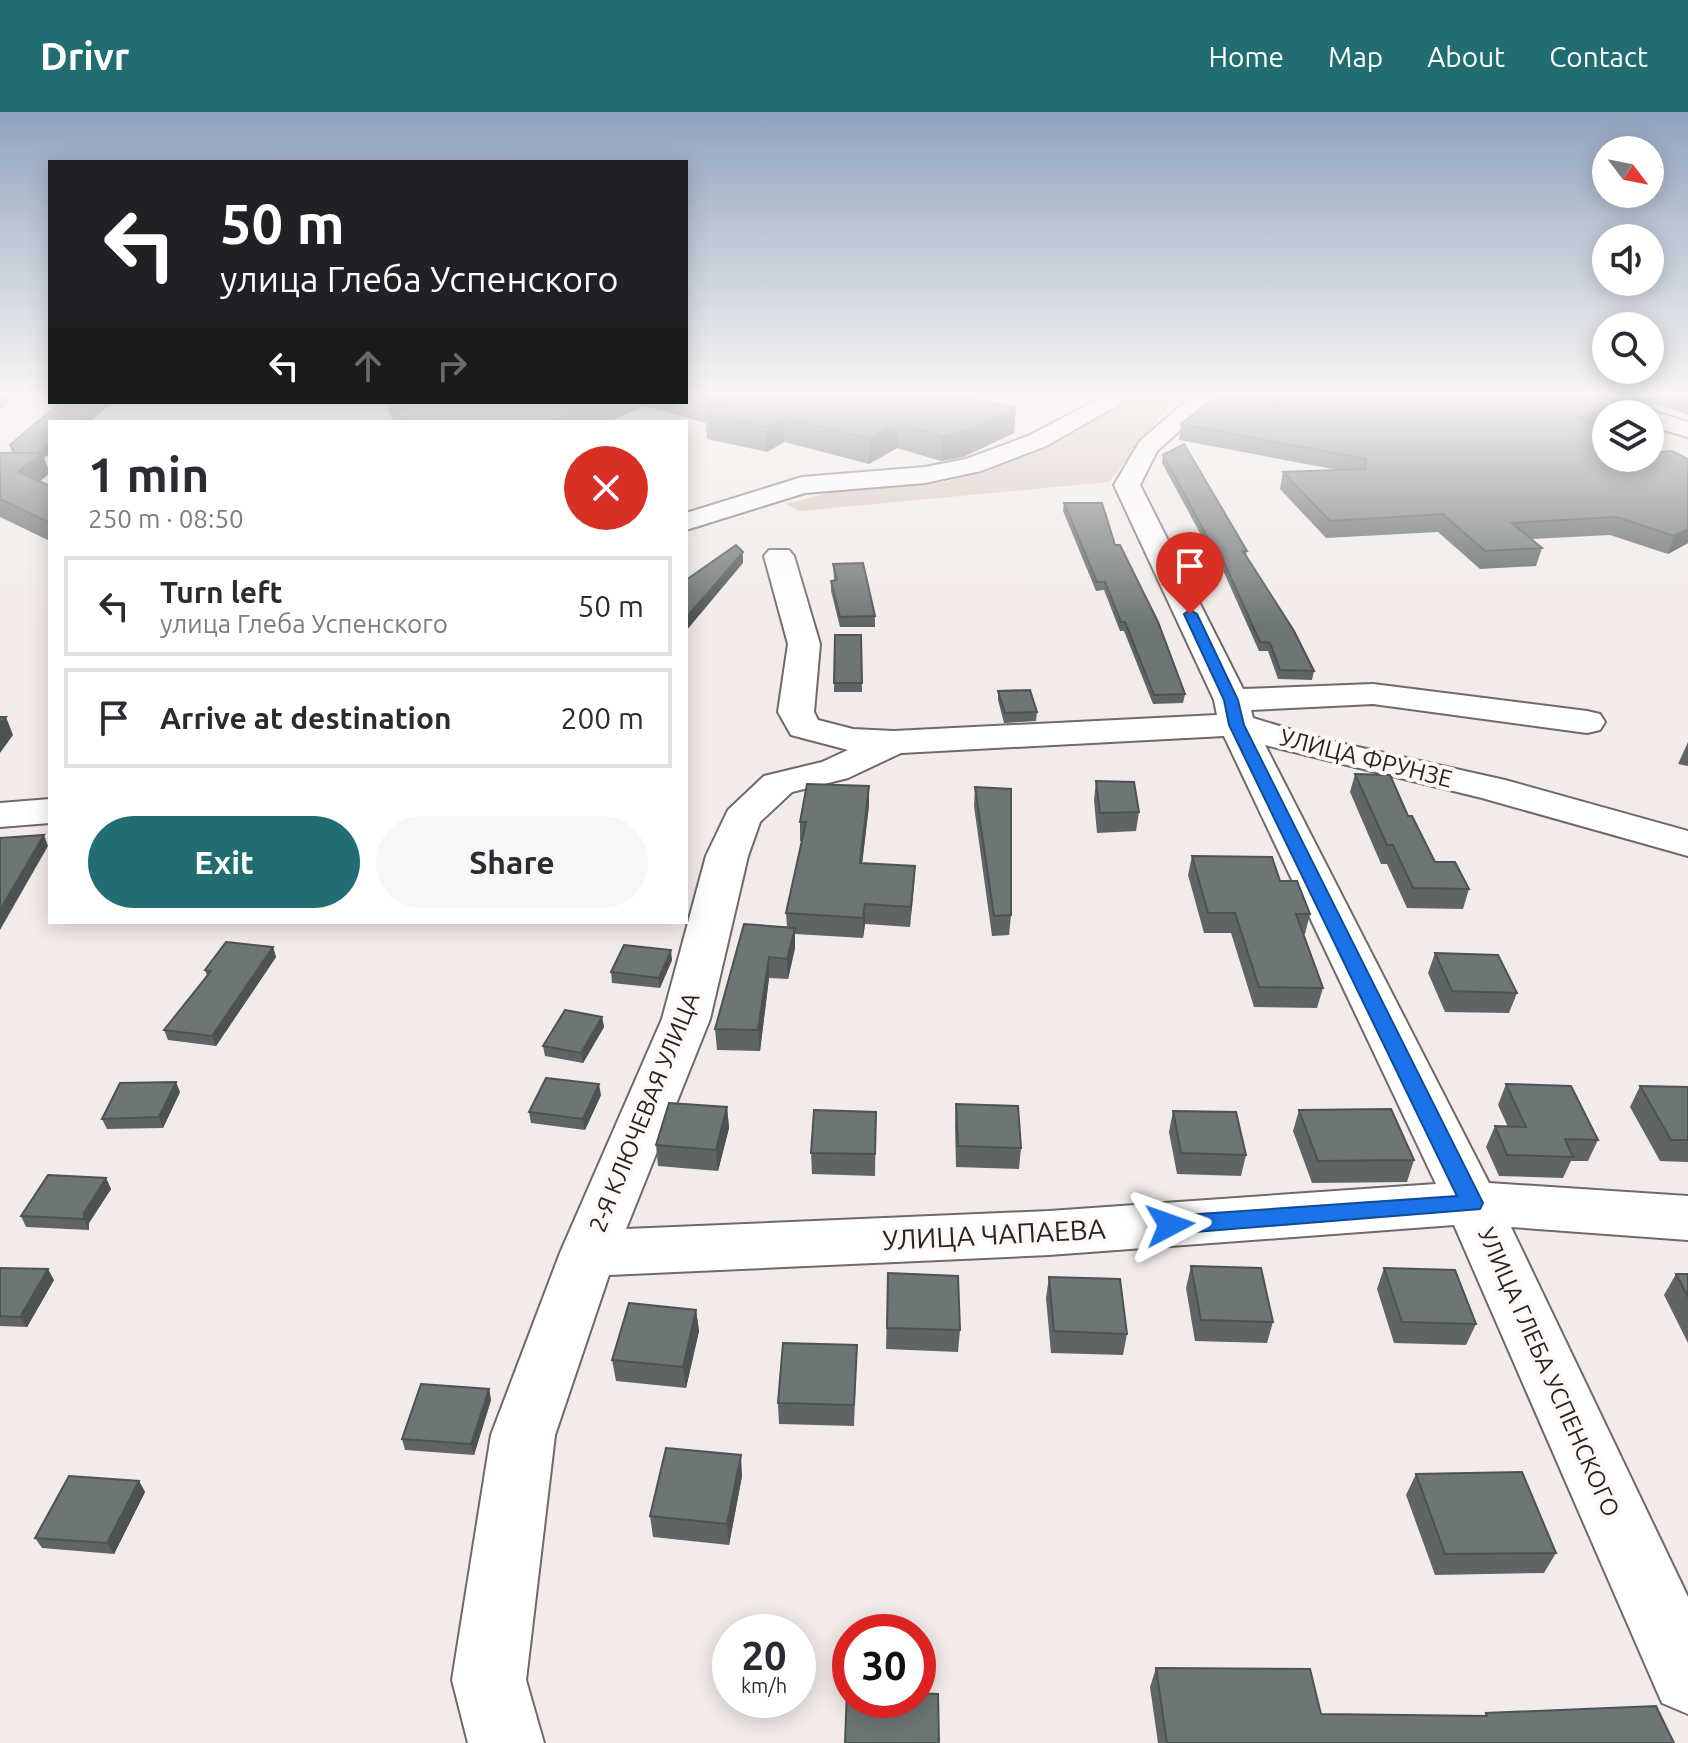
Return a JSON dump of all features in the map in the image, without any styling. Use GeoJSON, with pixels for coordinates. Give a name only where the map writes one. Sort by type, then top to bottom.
{"type":"FeatureCollection","features":[{"type":"Feature","properties":{"kind":"street"},"geometry":{"type":"LineString","coordinates":[[688,521],[802,485],[935,473]]}},
{"type":"Feature","properties":{"kind":"street","name":"УЛИЦА ГЛЕБА УСПЕНСКОГО"},"geometry":{"type":"LineString","coordinates":[[1130,473],[1127,485],[1472,1203],[1688,1677]]}},
{"type":"Feature","properties":{"kind":"street"},"geometry":{"type":"LineString","coordinates":[[779,556],[804,644],[796,712],[804,727],[852,740],[894,742]]}},
{"type":"Feature","properties":{"kind":"street","name":"УЛИЦА ФРУНЗЕ"},"geometry":{"type":"LineString","coordinates":[[894,742],[1234,712],[1373,694],[1587,722]]}},
{"type":"Feature","properties":{"kind":"street","name":"УЛИЦА ФРУНЗЕ"},"geometry":{"type":"LineString","coordinates":[[1234,712],[1313,748],[1507,792],[1688,844]]}},
{"type":"Feature","properties":{"kind":"street","name":"2-Я КЛЮЧЕВАЯ УЛИЦА"},"geometry":{"type":"LineString","coordinates":[[506,1743],[489,1680],[523,1435],[588,1253],[686,1019],[727,856],[742,818],[778,784],[835,770],[894,742]]}},
{"type":"Feature","properties":{"kind":"street"},"geometry":{"type":"LineString","coordinates":[[0,815],[48,811]]}},
{"type":"Feature","properties":{"kind":"street","name":"УЛИЦА ЧАПАЕВА"},"geometry":{"type":"LineString","coordinates":[[588,1253],[1049,1233],[1472,1203],[1688,1218]]}},
{"type":"Feature","properties":{"kind":"shaded area"},"geometry":{"type":"Polygon","coordinates":[[[971,473],[1116,473],[1109,482],[800,511],[786,504],[850,487],[945,482],[971,473]]]}},
{"type":"Feature","properties":{"kind":"building"},"geometry":{"type":"Polygon","coordinates":[[[0,473],[21,473],[48,485],[48,522],[0,499],[0,473]]]}},
{"type":"Feature","properties":{"kind":"building"},"geometry":{"type":"Polygon","coordinates":[[[1173,473],[1201,473],[1247,551],[1243,551],[1294,631],[1314,671],[1280,670],[1270,643],[1260,642],[1219,551],[1215,551],[1173,473]]]}},
{"type":"Feature","properties":{"kind":"building"},"geometry":{"type":"Polygon","coordinates":[[[1284,473],[1688,473],[1688,529],[1674,536],[1617,517],[1512,523],[1542,548],[1485,551],[1443,514],[1330,521],[1284,473]]]}},
{"type":"Feature","properties":{"kind":"building"},"geometry":{"type":"Polygon","coordinates":[[[1064,503],[1102,503],[1115,545],[1120,545],[1158,622],[1185,694],[1154,695],[1125,622],[1121,622],[1105,582],[1097,582],[1064,503]]]}},
{"type":"Feature","properties":{"kind":"building"},"geometry":{"type":"Polygon","coordinates":[[[736,545],[743,552],[688,616],[688,579],[736,545]]]}},
{"type":"Feature","properties":{"kind":"building"},"geometry":{"type":"Polygon","coordinates":[[[863,563],[875,616],[840,617],[831,581],[837,580],[833,564],[863,563]]]}},
{"type":"Feature","properties":{"kind":"building"},"geometry":{"type":"Polygon","coordinates":[[[835,635],[861,635],[862,683],[834,683],[835,635]]]}},
{"type":"Feature","properties":{"kind":"building"},"geometry":{"type":"Polygon","coordinates":[[[1030,690],[1037,712],[1005,713],[998,691],[1030,690]]]}},
{"type":"Feature","properties":{"kind":"building"},"geometry":{"type":"Polygon","coordinates":[[[1355,774],[1390,775],[1408,816],[1412,816],[1435,862],[1455,862],[1469,889],[1413,888],[1393,845],[1387,845],[1355,774]]]}},
{"type":"Feature","properties":{"kind":"building"},"geometry":{"type":"Polygon","coordinates":[[[1096,781],[1134,782],[1139,812],[1100,813],[1096,781]]]}},
{"type":"Feature","properties":{"kind":"building"},"geometry":{"type":"Polygon","coordinates":[[[807,784],[869,786],[860,863],[915,866],[911,907],[865,904],[863,918],[786,913],[806,822],[800,822],[807,784]]]}},
{"type":"Feature","properties":{"kind":"building"},"geometry":{"type":"Polygon","coordinates":[[[975,787],[1011,789],[1011,915],[994,916],[975,787]]]}},
{"type":"Feature","properties":{"kind":"building"},"geometry":{"type":"Polygon","coordinates":[[[44,835],[0,910],[0,838],[44,835]]]}},
{"type":"Feature","properties":{"kind":"building"},"geometry":{"type":"Polygon","coordinates":[[[1192,856],[1272,857],[1280,881],[1297,881],[1310,914],[1296,914],[1323,988],[1259,987],[1235,913],[1208,913],[1192,856]]]}},
{"type":"Feature","properties":{"kind":"building"},"geometry":{"type":"Polygon","coordinates":[[[744,924],[795,928],[787,959],[769,957],[758,1030],[715,1029],[744,924]]]}},
{"type":"Feature","properties":{"kind":"building"},"geometry":{"type":"Polygon","coordinates":[[[226,942],[273,947],[212,1036],[164,1030],[211,971],[205,970],[226,942]]]}},
{"type":"Feature","properties":{"kind":"building"},"geometry":{"type":"Polygon","coordinates":[[[624,945],[671,950],[659,978],[611,972],[624,945]]]}},
{"type":"Feature","properties":{"kind":"building"},"geometry":{"type":"Polygon","coordinates":[[[1435,953],[1498,955],[1517,993],[1452,991],[1435,953]]]}},
{"type":"Feature","properties":{"kind":"building"},"geometry":{"type":"Polygon","coordinates":[[[565,1010],[602,1017],[581,1053],[543,1046],[565,1010]]]}},
{"type":"Feature","properties":{"kind":"building"},"geometry":{"type":"Polygon","coordinates":[[[546,1078],[599,1084],[583,1119],[529,1112],[546,1078]]]}},
{"type":"Feature","properties":{"kind":"building"},"geometry":{"type":"Polygon","coordinates":[[[176,1082],[159,1117],[102,1119],[120,1083],[176,1082]]]}},
{"type":"Feature","properties":{"kind":"building"},"geometry":{"type":"Polygon","coordinates":[[[1506,1084],[1571,1086],[1598,1140],[1565,1139],[1573,1157],[1507,1155],[1495,1126],[1526,1127],[1506,1084]]]}},
{"type":"Feature","properties":{"kind":"building"},"geometry":{"type":"Polygon","coordinates":[[[1640,1086],[1688,1087],[1688,1140],[1671,1140],[1640,1086]]]}},
{"type":"Feature","properties":{"kind":"building"},"geometry":{"type":"Polygon","coordinates":[[[669,1103],[727,1107],[716,1150],[656,1145],[669,1103]]]}},
{"type":"Feature","properties":{"kind":"building"},"geometry":{"type":"Polygon","coordinates":[[[956,1104],[1018,1106],[1021,1148],[958,1146],[956,1104]]]}},
{"type":"Feature","properties":{"kind":"building"},"geometry":{"type":"Polygon","coordinates":[[[1391,1109],[1414,1160],[1318,1161],[1299,1110],[1391,1109]]]}},
{"type":"Feature","properties":{"kind":"building"},"geometry":{"type":"Polygon","coordinates":[[[814,1110],[876,1112],[875,1154],[811,1153],[814,1110]]]}},
{"type":"Feature","properties":{"kind":"building"},"geometry":{"type":"Polygon","coordinates":[[[1173,1111],[1236,1112],[1246,1155],[1181,1153],[1173,1111]]]}},
{"type":"Feature","properties":{"kind":"building"},"geometry":{"type":"Polygon","coordinates":[[[48,1175],[106,1178],[84,1213],[84,1219],[21,1216],[48,1175]]]}},
{"type":"Feature","properties":{"kind":"building"},"geometry":{"type":"Polygon","coordinates":[[[1191,1266],[1261,1268],[1273,1322],[1201,1320],[1191,1266]]]}},
{"type":"Feature","properties":{"kind":"building"},"geometry":{"type":"Polygon","coordinates":[[[0,1268],[48,1269],[20,1317],[0,1316],[0,1268]]]}},
{"type":"Feature","properties":{"kind":"building"},"geometry":{"type":"Polygon","coordinates":[[[1384,1268],[1455,1270],[1476,1324],[1402,1322],[1384,1268]]]}},
{"type":"Feature","properties":{"kind":"building"},"geometry":{"type":"Polygon","coordinates":[[[888,1273],[958,1276],[960,1330],[887,1328],[888,1273]]]}},
{"type":"Feature","properties":{"kind":"building"},"geometry":{"type":"Polygon","coordinates":[[[1676,1274],[1688,1274],[1688,1297],[1676,1274]]]}},
{"type":"Feature","properties":{"kind":"building"},"geometry":{"type":"Polygon","coordinates":[[[1049,1277],[1120,1279],[1127,1334],[1054,1331],[1049,1277]]]}},
{"type":"Feature","properties":{"kind":"building"},"geometry":{"type":"Polygon","coordinates":[[[629,1303],[696,1310],[683,1367],[612,1360],[629,1303]]]}},
{"type":"Feature","properties":{"kind":"building"},"geometry":{"type":"Polygon","coordinates":[[[783,1343],[857,1345],[854,1405],[778,1403],[783,1343]]]}},
{"type":"Feature","properties":{"kind":"building"},"geometry":{"type":"Polygon","coordinates":[[[421,1384],[489,1389],[471,1444],[402,1439],[421,1384]]]}},
{"type":"Feature","properties":{"kind":"building"},"geometry":{"type":"Polygon","coordinates":[[[666,1448],[741,1455],[727,1524],[650,1516],[666,1448]]]}},
{"type":"Feature","properties":{"kind":"building"},"geometry":{"type":"Polygon","coordinates":[[[1522,1472],[1556,1553],[1445,1554],[1416,1474],[1522,1472]]]}},
{"type":"Feature","properties":{"kind":"building"},"geometry":{"type":"Polygon","coordinates":[[[69,1476],[139,1481],[107,1543],[35,1538],[69,1476]]]}},
{"type":"Feature","properties":{"kind":"building"},"geometry":{"type":"Polygon","coordinates":[[[1156,1668],[1310,1669],[1321,1714],[1487,1716],[1486,1713],[1656,1706],[1674,1743],[1167,1743],[1156,1668]]]}},
{"type":"Feature","properties":{"kind":"building"},"geometry":{"type":"Polygon","coordinates":[[[938,1694],[939,1743],[845,1743],[846,1718],[936,1718],[938,1694]]]}},
{"type":"Feature","properties":{"kind":"route"},"geometry":{"type":"LineString","coordinates":[[1170,1225],[1472,1203],[1237,725],[1231,700],[1190,614]]}}]}
